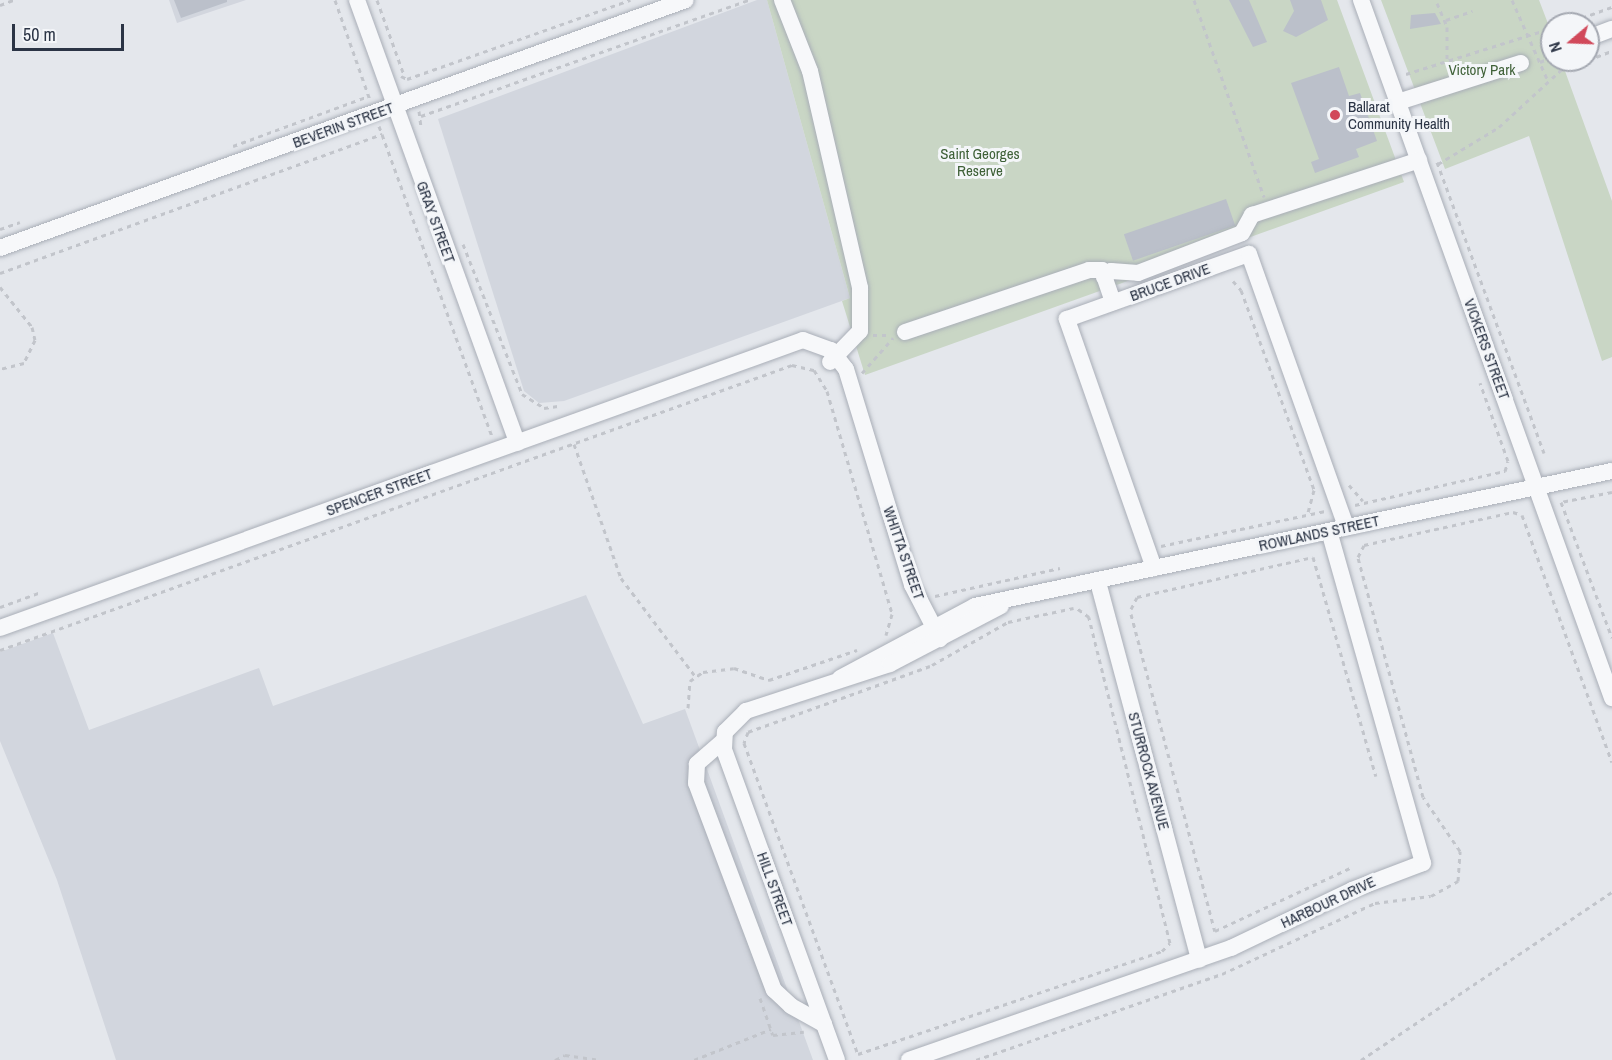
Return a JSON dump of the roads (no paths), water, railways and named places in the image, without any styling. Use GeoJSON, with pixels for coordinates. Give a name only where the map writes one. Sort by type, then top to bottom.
{"type":"FeatureCollection","features":[{"type":"Feature","properties":{"kind":"street","name":"GRAY STREET"},"geometry":{"type":"LineString","coordinates":[[357,0],[517,442]]}},
{"type":"Feature","properties":{"kind":"street","name":"BEVERIN STREET"},"geometry":{"type":"LineString","coordinates":[[0,248],[686,0]]}},
{"type":"Feature","properties":{"kind":"street"},"geometry":{"type":"LineString","coordinates":[[782,0],[810,71],[854,254],[863,312],[857,336],[833,359]]}},
{"type":"Feature","properties":{"kind":"street","name":"VICKERS STREET"},"geometry":{"type":"LineString","coordinates":[[1361,0],[1406,99],[1537,487],[1612,698]]}},
{"type":"Feature","properties":{"kind":"street"},"geometry":{"type":"LineString","coordinates":[[1406,99],[1521,63]]}},
{"type":"Feature","properties":{"kind":"street"},"geometry":{"type":"LineString","coordinates":[[1104,277],[1111,271],[1138,273],[1242,233],[1252,215],[1427,159]]}},
{"type":"Feature","properties":{"kind":"street","name":"BRUCE DRIVE"},"geometry":{"type":"LineString","coordinates":[[1154,568],[1067,319],[1249,254],[1346,527]]}},
{"type":"Feature","properties":{"kind":"street"},"geometry":{"type":"LineString","coordinates":[[905,332],[1089,270],[1102,270],[1113,302]]}},
{"type":"Feature","properties":{"kind":"street","name":"SPENCER STREET"},"geometry":{"type":"LineString","coordinates":[[0,628],[757,355],[785,348],[811,346]]}},
{"type":"Feature","properties":{"kind":"street","name":"WHITTA STREET"},"geometry":{"type":"LineString","coordinates":[[811,346],[833,359],[850,379],[909,576],[932,632]]}},
{"type":"Feature","properties":{"kind":"street","name":"WHITTA STREET"},"geometry":{"type":"LineString","coordinates":[[833,359],[898,580],[932,632]]}},
{"type":"Feature","properties":{"kind":"street","name":"ROWLANDS STREET"},"geometry":{"type":"LineString","coordinates":[[723,741],[731,716],[840,678],[932,632],[975,606],[1098,582],[1154,568],[1612,471]]}},
{"type":"Feature","properties":{"kind":"street","name":"HARBOUR DRIVE"},"geometry":{"type":"LineString","coordinates":[[909,1060],[1199,960],[1423,863],[1329,531]]}},
{"type":"Feature","properties":{"kind":"street","name":"STURROCK AVENUE"},"geometry":{"type":"LineString","coordinates":[[1098,582],[1199,960]]}},
{"type":"Feature","properties":{"kind":"street"},"geometry":{"type":"LineString","coordinates":[[723,741],[697,764],[696,783],[774,990],[791,1006],[824,1024]]}},
{"type":"Feature","properties":{"kind":"street","name":"HILL STREET"},"geometry":{"type":"LineString","coordinates":[[723,741],[837,1060]]}},
{"type":"Feature","properties":{"kind":"place","name":"Ballarat Community Health"},"geometry":{"type":"Point","coordinates":[1335,115]}},
{"type":"Feature","properties":{"kind":"park label","name":"Victory Park"},"geometry":{"type":"Point","coordinates":[1482,70]}},
{"type":"Feature","properties":{"kind":"park label","name":"Saint Georges Reserve"},"geometry":{"type":"Point","coordinates":[980,162]}}]}
